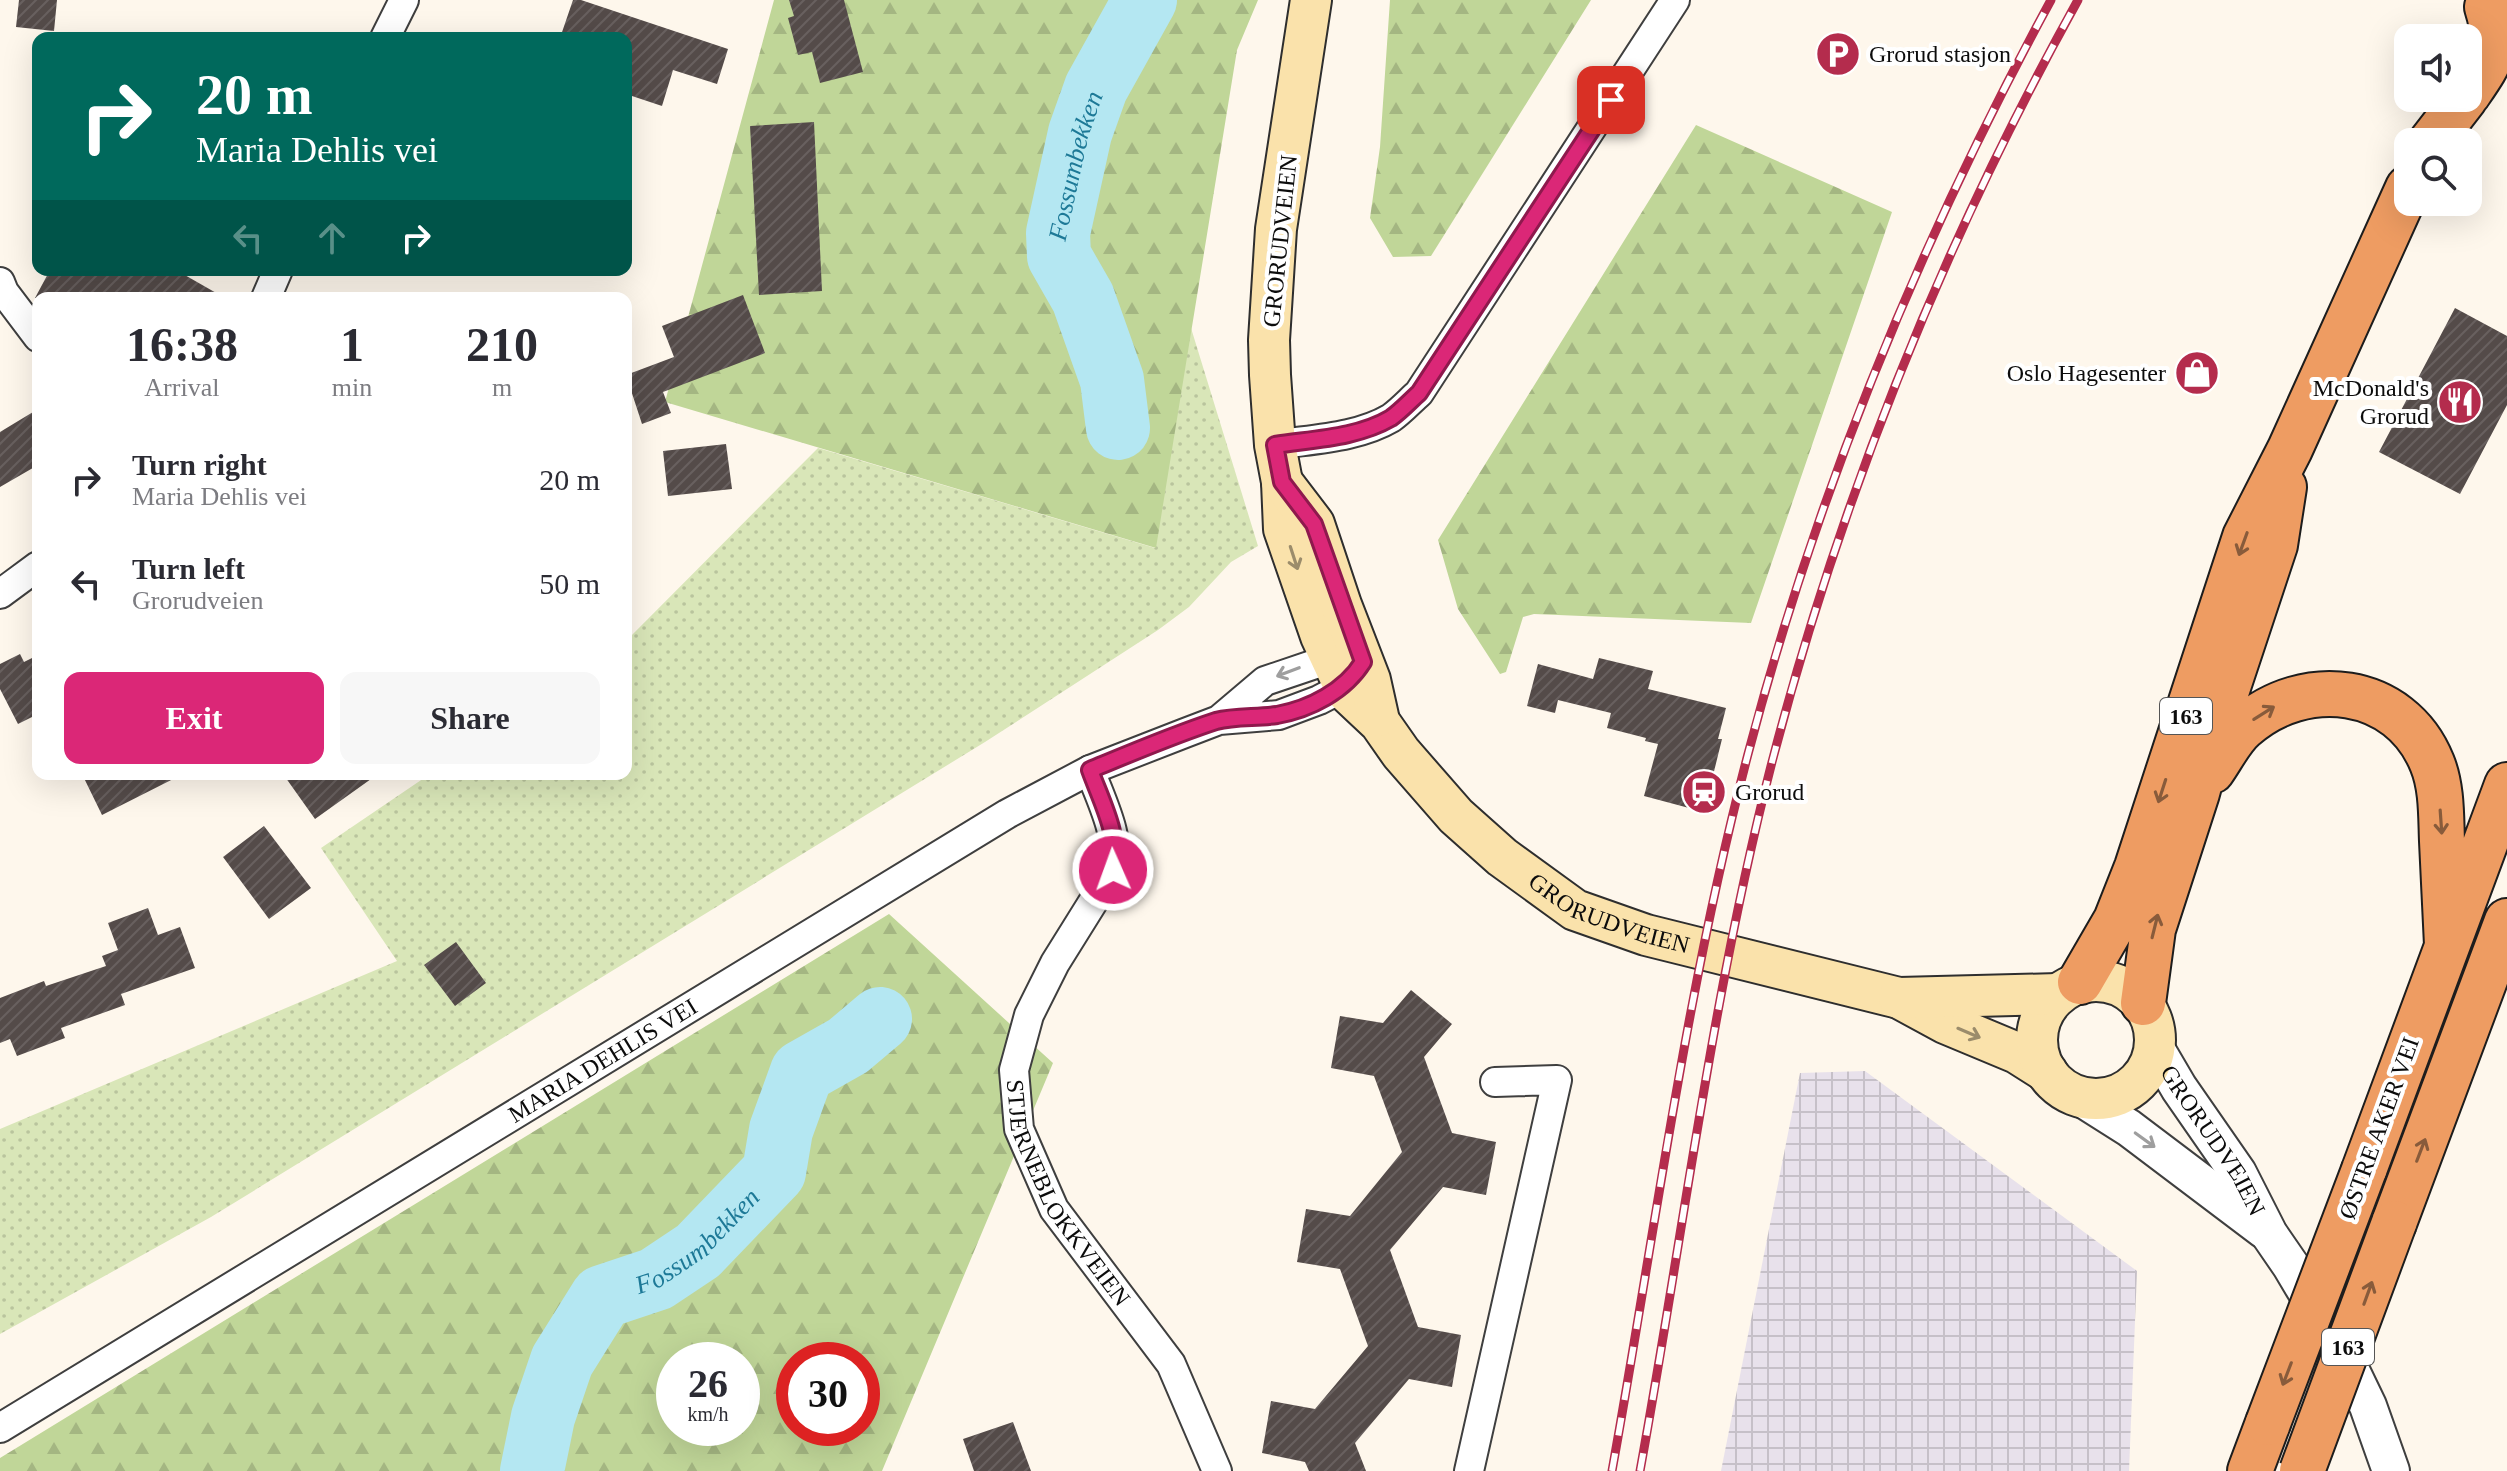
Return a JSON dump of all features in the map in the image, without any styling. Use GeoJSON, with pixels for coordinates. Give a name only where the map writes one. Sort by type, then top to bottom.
{"type":"FeatureCollection","features":[{"type":"Feature","properties":{"kind":"highway"},"geometry":{"type":"LineString","coordinates":[[2482,16],[2494,30],[2495,46],[2482,68]]}},
{"type":"Feature","properties":{"kind":"highway"},"geometry":{"type":"LineString","coordinates":[[2441,128],[2453,112]]}},
{"type":"Feature","properties":{"kind":"highway","name":"163"},"geometry":{"type":"LineString","coordinates":[[2069,988],[2103,946],[2121,907],[2137,867],[2245,537],[2290,449],[2395,216]]}},
{"type":"Feature","properties":{"kind":"highway","name":"163"},"geometry":{"type":"LineString","coordinates":[[2143,1003],[2153,929],[2275,545],[2290,449]]}},
{"type":"Feature","properties":{"kind":"highway","name":"163"},"geometry":{"type":"LineString","coordinates":[[2197,793],[2241,729],[2281,703],[2307,694],[2335,692],[2383,708],[2405,724],[2432,762],[2441,815],[2447,945]]}},
{"type":"Feature","properties":{"kind":"highway","name":"ØSTRE AKER VEI"},"geometry":{"type":"LineString","coordinates":[[2250,1471],[2507,785]]}},
{"type":"Feature","properties":{"kind":"highway","name":"ØSTRE AKER VEI"},"geometry":{"type":"LineString","coordinates":[[2302,1471],[2507,921]]}},
{"type":"Feature","properties":{"kind":"main road","name":"GRORUDVEIEN"},"geometry":{"type":"LineString","coordinates":[[1311,0],[1276,229],[1269,340],[1278,463],[1314,524],[1346,669],[1380,723],[1410,764],[1456,816],[1502,857],[1575,910],[1646,935],[1899,998],[1945,1023],[2017,1053],[2047,1072]]}},
{"type":"Feature","properties":{"kind":"main road"},"geometry":{"type":"LineString","coordinates":[[2097,980],[2115,983],[2143,1003],[2155,1032],[2155,1047],[2151,1064],[2142,1078],[2129,1089],[2097,1099],[2080,1097],[2067,1091],[2047,1072],[2038,1053],[2037,1031],[2044,1010],[2069,988],[2097,980]]}},
{"type":"Feature","properties":{"kind":"main road","name":"GRORUDVEIEN"},"geometry":{"type":"LineString","coordinates":[[1899,998],[2069,988]]}},
{"type":"Feature","properties":{"kind":"street"},"geometry":{"type":"LineString","coordinates":[[388,32],[404,0]]}},
{"type":"Feature","properties":{"kind":"street"},"geometry":{"type":"LineString","coordinates":[[1278,463],[1340,435],[1392,417],[1419,393],[1675,0]]}},
{"type":"Feature","properties":{"kind":"street"},"geometry":{"type":"LineString","coordinates":[[0,282],[32,329]]}},
{"type":"Feature","properties":{"kind":"street"},"geometry":{"type":"LineString","coordinates":[[0,594],[32,570]]}},
{"type":"Feature","properties":{"kind":"street","name":"MARIA DEHLIS VEI"},"geometry":{"type":"LineString","coordinates":[[0,1428],[958,843],[1090,770],[1219,720],[1279,715],[1319,700],[1346,669]]}},
{"type":"Feature","properties":{"kind":"street","name":"STJERNEBLOKKVEIEN"},"geometry":{"type":"LineString","coordinates":[[1090,770],[1108,820],[1116,856],[1109,877],[1055,963],[1029,1015],[1014,1070],[1019,1129],[1054,1209],[1171,1364],[1217,1471]]}},
{"type":"Feature","properties":{"kind":"street","name":"GRORUDVEIEN"},"geometry":{"type":"LineString","coordinates":[[2155,1047],[2179,1088],[2238,1173],[2269,1234],[2342,1352],[2368,1406],[2391,1471]]}},
{"type":"Feature","properties":{"kind":"street"},"geometry":{"type":"LineString","coordinates":[[1469,1471],[1557,1080],[1495,1082]]}},
{"type":"Feature","properties":{"kind":"street","name":"GRORUDVEIEN"},"geometry":{"type":"LineString","coordinates":[[2080,1097],[2129,1128],[2269,1234]]}},
{"type":"Feature","properties":{"kind":"shaded area"},"geometry":{"type":"Polygon","coordinates":[[[1865,1071],[2137,1271],[2129,1471],[1721,1471],[1800,1073],[1865,1071]]]}},
{"type":"Feature","properties":{"kind":"green space"},"geometry":{"type":"Polygon","coordinates":[[[774,0],[1258,0],[1237,50],[1156,548],[665,402],[774,0]]]}},
{"type":"Feature","properties":{"kind":"green space"},"geometry":{"type":"Polygon","coordinates":[[[1390,0],[1591,0],[1431,256],[1393,257],[1370,218],[1380,147],[1390,0]]]}},
{"type":"Feature","properties":{"kind":"green space"},"geometry":{"type":"Polygon","coordinates":[[[1696,125],[1892,212],[1751,623],[1534,614],[1523,617],[1506,672],[1500,674],[1458,609],[1438,540],[1696,125]]]}},
{"type":"Feature","properties":{"kind":"green space"},"geometry":{"type":"Polygon","coordinates":[[[1191,328],[1258,546],[1231,562],[1189,607],[985,742],[211,1217],[0,1334],[0,1129],[397,961],[321,848],[421,780],[632,780],[632,635],[818,448],[1155,548],[1191,328]]]}},
{"type":"Feature","properties":{"kind":"green space"},"geometry":{"type":"Polygon","coordinates":[[[889,914],[1053,1063],[882,1471],[0,1471],[0,1458],[889,914]]]}},
{"type":"Feature","properties":{"kind":"building"},"geometry":{"type":"Polygon","coordinates":[[[19,0],[57,0],[54,31],[16,27],[19,0]]]}},
{"type":"Feature","properties":{"kind":"building"},"geometry":{"type":"Polygon","coordinates":[[[573,0],[581,0],[728,49],[717,84],[673,70],[662,106],[632,96],[632,32],[562,32],[573,0]]]}},
{"type":"Feature","properties":{"kind":"building"},"geometry":{"type":"Polygon","coordinates":[[[789,0],[844,0],[863,72],[820,83],[812,52],[798,55],[788,18],[794,16],[789,0]]]}},
{"type":"Feature","properties":{"kind":"building"},"geometry":{"type":"Polygon","coordinates":[[[814,122],[822,291],[759,295],[750,126],[814,122]]]}},
{"type":"Feature","properties":{"kind":"building"},"geometry":{"type":"Polygon","coordinates":[[[47,276],[186,276],[214,292],[38,292],[47,276]]]}},
{"type":"Feature","properties":{"kind":"building"},"geometry":{"type":"Polygon","coordinates":[[[743,295],[765,353],[663,392],[671,413],[642,424],[632,393],[632,373],[674,357],[662,326],[743,295]]]}},
{"type":"Feature","properties":{"kind":"building"},"geometry":{"type":"Polygon","coordinates":[[[2455,308],[2507,336],[2507,405],[2460,494],[2379,452],[2455,308]]]}},
{"type":"Feature","properties":{"kind":"building"},"geometry":{"type":"Polygon","coordinates":[[[32,413],[32,468],[0,487],[0,432],[32,413]]]}},
{"type":"Feature","properties":{"kind":"building"},"geometry":{"type":"Polygon","coordinates":[[[726,444],[732,489],[668,496],[663,451],[726,444]]]}},
{"type":"Feature","properties":{"kind":"building"},"geometry":{"type":"Polygon","coordinates":[[[20,654],[24,662],[32,658],[32,717],[18,724],[0,689],[0,664],[20,654]]]}},
{"type":"Feature","properties":{"kind":"building"},"geometry":{"type":"Polygon","coordinates":[[[1599,658],[1653,671],[1648,689],[1726,708],[1718,739],[1722,739],[1704,812],[1644,796],[1658,744],[1607,728],[1611,713],[1558,700],[1555,713],[1527,706],[1538,664],[1593,679],[1599,658]]]}},
{"type":"Feature","properties":{"kind":"building"},"geometry":{"type":"Polygon","coordinates":[[[85,780],[171,780],[102,815],[85,780]]]}},
{"type":"Feature","properties":{"kind":"building"},"geometry":{"type":"Polygon","coordinates":[[[287,780],[370,780],[315,819],[287,780]]]}},
{"type":"Feature","properties":{"kind":"building"},"geometry":{"type":"Polygon","coordinates":[[[264,826],[311,888],[269,919],[223,857],[264,826]]]}},
{"type":"Feature","properties":{"kind":"building"},"geometry":{"type":"Polygon","coordinates":[[[148,908],[158,935],[180,927],[195,968],[121,994],[125,1005],[61,1028],[65,1038],[17,1056],[10,1039],[0,1043],[0,998],[44,981],[46,986],[106,966],[102,956],[118,950],[108,923],[148,908]]]}},
{"type":"Feature","properties":{"kind":"building"},"geometry":{"type":"Polygon","coordinates":[[[456,942],[486,983],[455,1006],[424,965],[456,942]]]}},
{"type":"Feature","properties":{"kind":"building"},"geometry":{"type":"Polygon","coordinates":[[[1411,990],[1452,1024],[1424,1057],[1452,1133],[1496,1142],[1486,1195],[1443,1187],[1390,1250],[1418,1327],[1461,1335],[1452,1387],[1409,1379],[1355,1443],[1366,1471],[1309,1471],[1305,1462],[1262,1453],[1271,1401],[1315,1409],[1368,1346],[1340,1269],[1297,1262],[1306,1209],[1350,1216],[1402,1152],[1374,1076],[1331,1068],[1340,1016],[1383,1023],[1411,990]]]}},
{"type":"Feature","properties":{"kind":"building"},"geometry":{"type":"Polygon","coordinates":[[[1013,1422],[1031,1471],[974,1471],[963,1439],[1013,1422]]]}},
{"type":"Feature","properties":{"kind":"waterway","name":"Fossumbekken"},"geometry":{"type":"LineString","coordinates":[[1118,428],[1112,380],[1083,298],[1059,256],[1058,233],[1080,133],[1096,88],[1145,0]]}},
{"type":"Feature","properties":{"kind":"waterway","name":"Fossumbekken"},"geometry":{"type":"LineString","coordinates":[[532,1471],[543,1417],[562,1361],[602,1297],[656,1279],[698,1251],[774,1172],[781,1130],[802,1072],[848,1046],[880,1019]]}},
{"type":"Feature","properties":{"kind":"railway"},"geometry":{"type":"LineString","coordinates":[[1612,1471],[1689,1022],[1726,843],[1775,656],[1840,463],[1916,274],[2003,90],[2051,0]]}},
{"type":"Feature","properties":{"kind":"railway"},"geometry":{"type":"LineString","coordinates":[[1640,1471],[1732,938],[1772,762],[1800,663],[1830,564],[1901,371],[1984,183],[2078,0]]}},
{"type":"Feature","properties":{"kind":"place","name":"Grorud stasjon"},"geometry":{"type":"Point","coordinates":[1838,54]}},
{"type":"Feature","properties":{"kind":"place","name":"Oslo Hagesenter"},"geometry":{"type":"Point","coordinates":[2197,373]}},
{"type":"Feature","properties":{"kind":"place","name":"McDonald's Grorud"},"geometry":{"type":"Point","coordinates":[2460,402]}},
{"type":"Feature","properties":{"kind":"place","name":"Grorud"},"geometry":{"type":"Point","coordinates":[1704,792]}},
{"type":"Feature","properties":{"kind":"route"},"geometry":{"type":"LineString","coordinates":[[1113,870],[1116,856],[1114,842],[1090,770],[1219,720],[1279,715],[1319,700],[1344,687],[1354,677],[1363,662],[1314,524],[1282,482],[1275,445],[1340,435],[1369,427],[1392,417],[1419,393],[1611,100]]}}]}
